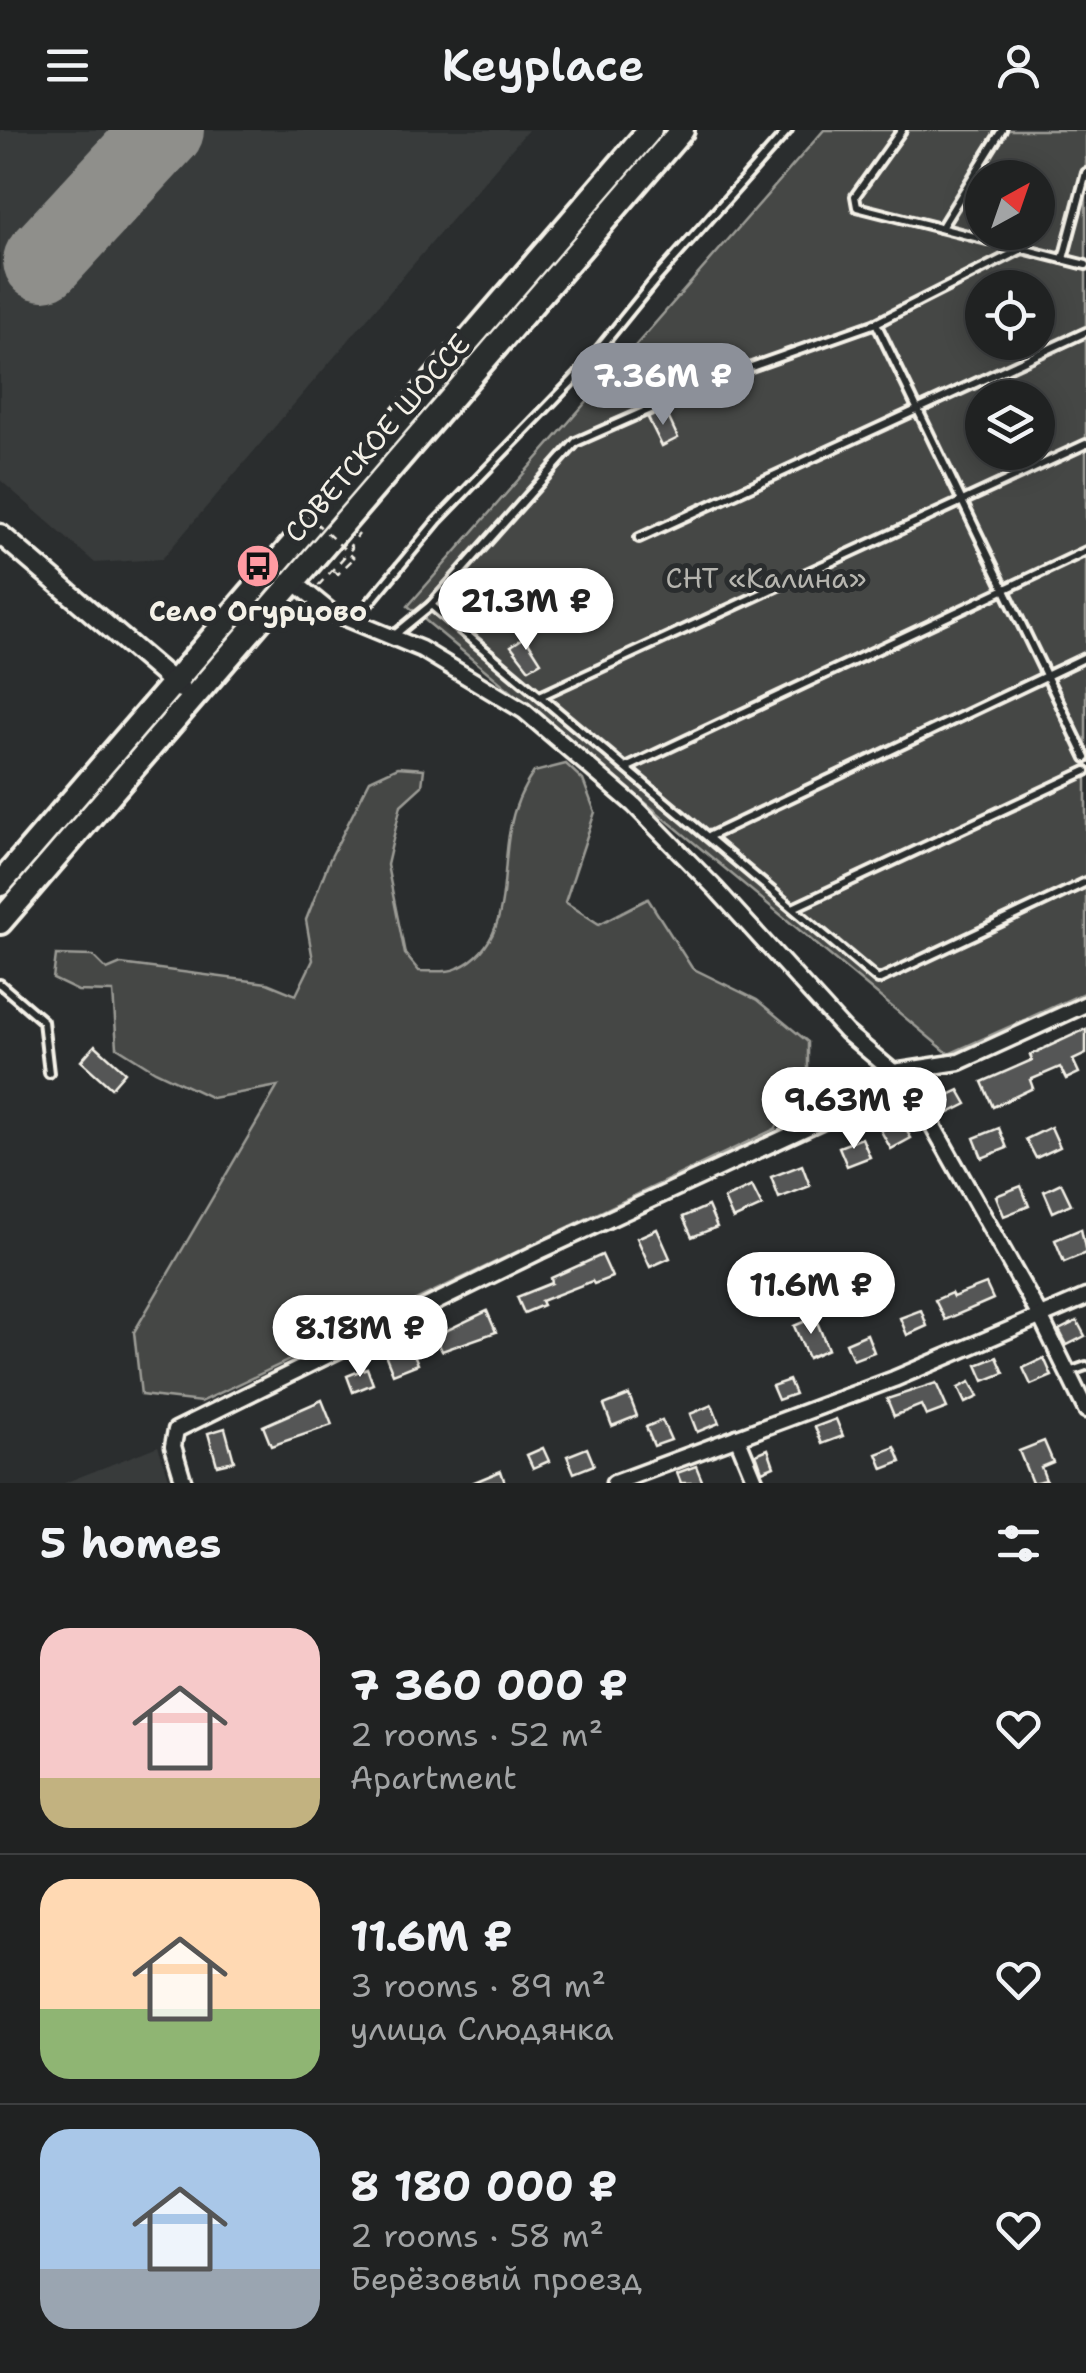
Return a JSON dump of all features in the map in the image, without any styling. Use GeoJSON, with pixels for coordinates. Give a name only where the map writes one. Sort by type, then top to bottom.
{"type":"FeatureCollection","features":[{"type":"Feature","properties":{"kind":"highway","name":"СОВЕТСКОЕ ШОССЕ"},"geometry":{"type":"LineString","coordinates":[[0,922],[183,690],[650,130]]}},
{"type":"Feature","properties":{"kind":"highway","name":"СОВЕТСКОЕ ШОССЕ"},"geometry":{"type":"LineString","coordinates":[[0,884],[183,690],[293,581],[682,130]]}},
{"type":"Feature","properties":{"kind":"street"},"geometry":{"type":"LineString","coordinates":[[0,534],[183,690]]}},
{"type":"Feature","properties":{"kind":"street"},"geometry":{"type":"LineString","coordinates":[[293,581],[320,604],[421,649],[524,711],[634,805],[846,1032],[911,1087],[1041,1318],[1086,1410]]}},
{"type":"Feature","properties":{"kind":"street"},"geometry":{"type":"LineString","coordinates":[[184,1483],[173,1446],[176,1430],[540,1251],[862,1102],[894,1072],[959,1062],[1086,1004]]}},
{"type":"Feature","properties":{"kind":"street"},"geometry":{"type":"LineString","coordinates":[[614,1483],[894,1379],[1086,1297]]}},
{"type":"Feature","properties":{"kind":"street"},"geometry":{"type":"LineString","coordinates":[[737,1437],[756,1483]]}},
{"type":"Feature","properties":{"kind":"lane"},"geometry":{"type":"LineString","coordinates":[[354,622],[449,508],[578,375],[655,280],[788,130]]}},
{"type":"Feature","properties":{"kind":"lane"},"geometry":{"type":"LineString","coordinates":[[902,130],[855,196],[857,207],[965,234]]}},
{"type":"Feature","properties":{"kind":"lane"},"geometry":{"type":"LineString","coordinates":[[940,228],[1002,130]]}},
{"type":"Feature","properties":{"kind":"lane"},"geometry":{"type":"LineString","coordinates":[[1063,260],[1086,173]]}},
{"type":"Feature","properties":{"kind":"lane"},"geometry":{"type":"LineString","coordinates":[[391,637],[431,605],[576,442],[723,377],[876,322],[1020,250]]}},
{"type":"Feature","properties":{"kind":"lane"},"geometry":{"type":"LineString","coordinates":[[1026,250],[1086,265]]}},
{"type":"Feature","properties":{"kind":"lane"},"geometry":{"type":"LineString","coordinates":[[876,322],[1086,758]]}},
{"type":"Feature","properties":{"kind":"lane"},"geometry":{"type":"LineString","coordinates":[[639,538],[1086,332]]}},
{"type":"Feature","properties":{"kind":"lane"},"geometry":{"type":"LineString","coordinates":[[540,696],[1086,444]]}},
{"type":"Feature","properties":{"kind":"lane"},"geometry":{"type":"LineString","coordinates":[[626,768],[1086,550]]}},
{"type":"Feature","properties":{"kind":"lane"},"geometry":{"type":"LineString","coordinates":[[431,605],[878,980],[1086,882]]}},
{"type":"Feature","properties":{"kind":"lane"},"geometry":{"type":"LineString","coordinates":[[708,836],[1086,657]]}},
{"type":"Feature","properties":{"kind":"lane"},"geometry":{"type":"LineString","coordinates":[[793,908],[1086,771]]}},
{"type":"Feature","properties":{"kind":"lane"},"geometry":{"type":"LineString","coordinates":[[0,984],[42,1021],[49,1074]]}},
{"type":"Feature","properties":{"kind":"lane"},"geometry":{"type":"LineString","coordinates":[[1068,1373],[1086,1366]]}},
{"type":"Feature","properties":{"kind":"path"},"geometry":{"type":"LineString","coordinates":[[303,511],[354,558],[338,574],[332,570]]}},
{"type":"Feature","properties":{"kind":"path"},"geometry":{"type":"LineString","coordinates":[[320,604],[315,591],[352,548],[359,534]]}},
{"type":"Feature","properties":{"kind":"shaded area"},"geometry":{"type":"Polygon","coordinates":[[[0,130],[528,130],[162,559],[95,563],[0,480],[0,130]]]}},
{"type":"Feature","properties":{"kind":"shaded area"},"geometry":{"type":"Polygon","coordinates":[[[158,1446],[171,1483],[64,1483],[158,1446]]]}},
{"type":"Feature","properties":{"kind":"green space","name":"СНТ «Калина»"},"geometry":{"type":"Polygon","coordinates":[[[824,130],[1086,130],[1086,992],[949,1054],[408,606],[824,130]]]}},
{"type":"Feature","properties":{"kind":"green space"},"geometry":{"type":"Polygon","coordinates":[[[566,764],[583,780],[595,812],[565,902],[599,924],[648,899],[692,968],[757,1000],[808,1042],[808,1084],[775,1129],[201,1402],[141,1395],[134,1332],[278,1086],[212,1098],[155,1071],[117,1047],[113,992],[78,991],[53,979],[56,955],[93,956],[107,970],[121,964],[267,983],[296,995],[313,960],[306,920],[330,859],[370,780],[398,767],[424,769],[422,786],[401,805],[387,865],[405,954],[419,971],[454,970],[476,957],[496,926],[512,821],[525,785],[534,772],[566,764]]]}},
{"type":"Feature","properties":{"kind":"building"},"geometry":{"type":"Polygon","coordinates":[[[665,410],[678,438],[662,446],[648,418],[665,410]]]}},
{"type":"Feature","properties":{"kind":"building"},"geometry":{"type":"Polygon","coordinates":[[[546,585],[558,598],[545,610],[533,597],[546,585]]]}},
{"type":"Feature","properties":{"kind":"building"},"geometry":{"type":"Polygon","coordinates":[[[525,637],[541,662],[529,669],[511,646],[525,637]]]}},
{"type":"Feature","properties":{"kind":"building"},"geometry":{"type":"Polygon","coordinates":[[[1086,1029],[1086,1054],[1073,1060],[1079,1073],[1066,1079],[1060,1067],[1030,1080],[1033,1088],[993,1107],[982,1082],[1032,1060],[1030,1055],[1086,1029]]]}},
{"type":"Feature","properties":{"kind":"building"},"geometry":{"type":"Polygon","coordinates":[[[95,1045],[125,1072],[111,1088],[81,1061],[95,1045]]]}},
{"type":"Feature","properties":{"kind":"building"},"geometry":{"type":"Polygon","coordinates":[[[959,1090],[967,1104],[949,1113],[942,1098],[959,1090]]]}},
{"type":"Feature","properties":{"kind":"building"},"geometry":{"type":"Polygon","coordinates":[[[900,1120],[911,1138],[891,1149],[881,1131],[900,1120]]]}},
{"type":"Feature","properties":{"kind":"building"},"geometry":{"type":"Polygon","coordinates":[[[1051,1127],[1060,1147],[1036,1158],[1026,1139],[1051,1127]]]}},
{"type":"Feature","properties":{"kind":"building"},"geometry":{"type":"Polygon","coordinates":[[[999,1128],[1007,1148],[982,1158],[974,1138],[999,1128]]]}},
{"type":"Feature","properties":{"kind":"building"},"geometry":{"type":"Polygon","coordinates":[[[862,1138],[870,1157],[847,1166],[839,1147],[862,1138]]]}},
{"type":"Feature","properties":{"kind":"building"},"geometry":{"type":"Polygon","coordinates":[[[802,1165],[810,1186],[779,1198],[771,1177],[802,1165]]]}},
{"type":"Feature","properties":{"kind":"building"},"geometry":{"type":"Polygon","coordinates":[[[1061,1183],[1071,1204],[1053,1212],[1044,1191],[1061,1183]]]}},
{"type":"Feature","properties":{"kind":"building"},"geometry":{"type":"Polygon","coordinates":[[[752,1186],[762,1206],[733,1219],[724,1199],[752,1186]]]}},
{"type":"Feature","properties":{"kind":"building"},"geometry":{"type":"Polygon","coordinates":[[[1021,1186],[1029,1206],[1004,1216],[996,1196],[1021,1186]]]}},
{"type":"Feature","properties":{"kind":"building"},"geometry":{"type":"Polygon","coordinates":[[[708,1206],[717,1227],[692,1237],[683,1217],[708,1206]]]}},
{"type":"Feature","properties":{"kind":"building"},"geometry":{"type":"Polygon","coordinates":[[[657,1229],[670,1258],[650,1267],[637,1238],[657,1229]]]}},
{"type":"Feature","properties":{"kind":"building"},"geometry":{"type":"Polygon","coordinates":[[[1081,1229],[1086,1253],[1064,1262],[1055,1240],[1081,1229]]]}},
{"type":"Feature","properties":{"kind":"building"},"geometry":{"type":"Polygon","coordinates":[[[602,1255],[612,1277],[541,1301],[543,1305],[524,1313],[517,1297],[602,1255]]]}},
{"type":"Feature","properties":{"kind":"building"},"geometry":{"type":"Polygon","coordinates":[[[986,1284],[993,1299],[945,1320],[935,1300],[986,1284]]]}},
{"type":"Feature","properties":{"kind":"building"},"geometry":{"type":"Polygon","coordinates":[[[921,1310],[927,1326],[907,1335],[900,1318],[921,1310]]]}},
{"type":"Feature","properties":{"kind":"building"},"geometry":{"type":"Polygon","coordinates":[[[487,1311],[496,1332],[442,1351],[435,1336],[487,1311]]]}},
{"type":"Feature","properties":{"kind":"building"},"geometry":{"type":"Polygon","coordinates":[[[815,1317],[828,1349],[808,1358],[794,1326],[815,1317]]]}},
{"type":"Feature","properties":{"kind":"building"},"geometry":{"type":"Polygon","coordinates":[[[1077,1321],[1085,1336],[1067,1345],[1059,1330],[1077,1321]]]}},
{"type":"Feature","properties":{"kind":"building"},"geometry":{"type":"Polygon","coordinates":[[[867,1334],[874,1352],[853,1360],[846,1343],[867,1334]]]}},
{"type":"Feature","properties":{"kind":"building"},"geometry":{"type":"Polygon","coordinates":[[[410,1344],[418,1364],[393,1374],[385,1354],[410,1344]]]}},
{"type":"Feature","properties":{"kind":"building"},"geometry":{"type":"Polygon","coordinates":[[[997,1357],[1004,1373],[984,1381],[977,1365],[997,1357]]]}},
{"type":"Feature","properties":{"kind":"building"},"geometry":{"type":"Polygon","coordinates":[[[1044,1358],[1052,1376],[1031,1385],[1023,1368],[1044,1358]]]}},
{"type":"Feature","properties":{"kind":"building"},"geometry":{"type":"Polygon","coordinates":[[[367,1368],[373,1384],[353,1392],[347,1376],[367,1368]]]}},
{"type":"Feature","properties":{"kind":"building"},"geometry":{"type":"Polygon","coordinates":[[[789,1380],[795,1394],[778,1400],[772,1386],[789,1380]]]}},
{"type":"Feature","properties":{"kind":"building"},"geometry":{"type":"Polygon","coordinates":[[[970,1382],[978,1397],[965,1403],[958,1388],[970,1382]]]}},
{"type":"Feature","properties":{"kind":"building"},"geometry":{"type":"Polygon","coordinates":[[[936,1383],[947,1408],[926,1416],[921,1405],[894,1416],[887,1399],[936,1383]]]}},
{"type":"Feature","properties":{"kind":"building"},"geometry":{"type":"Polygon","coordinates":[[[629,1395],[637,1416],[612,1426],[604,1405],[629,1395]]]}},
{"type":"Feature","properties":{"kind":"building"},"geometry":{"type":"Polygon","coordinates":[[[322,1400],[332,1425],[271,1446],[263,1426],[322,1400]]]}},
{"type":"Feature","properties":{"kind":"building"},"geometry":{"type":"Polygon","coordinates":[[[712,1405],[719,1423],[697,1432],[690,1414],[712,1405]]]}},
{"type":"Feature","properties":{"kind":"building"},"geometry":{"type":"Polygon","coordinates":[[[836,1419],[843,1436],[822,1444],[815,1427],[836,1419]]]}},
{"type":"Feature","properties":{"kind":"building"},"geometry":{"type":"Polygon","coordinates":[[[662,1420],[671,1440],[654,1446],[646,1427],[662,1420]]]}},
{"type":"Feature","properties":{"kind":"building"},"geometry":{"type":"Polygon","coordinates":[[[225,1428],[234,1461],[217,1465],[208,1433],[225,1428]]]}},
{"type":"Feature","properties":{"kind":"building"},"geometry":{"type":"Polygon","coordinates":[[[1044,1441],[1053,1462],[1041,1467],[1046,1480],[1032,1483],[1019,1451],[1044,1441]]]}},
{"type":"Feature","properties":{"kind":"building"},"geometry":{"type":"Polygon","coordinates":[[[895,1447],[901,1462],[883,1469],[877,1454],[895,1447]]]}},
{"type":"Feature","properties":{"kind":"building"},"geometry":{"type":"Polygon","coordinates":[[[543,1448],[549,1461],[533,1468],[527,1455],[543,1448]]]}},
{"type":"Feature","properties":{"kind":"building"},"geometry":{"type":"Polygon","coordinates":[[[587,1448],[594,1465],[574,1473],[567,1456],[587,1448]]]}},
{"type":"Feature","properties":{"kind":"building"},"geometry":{"type":"Polygon","coordinates":[[[768,1449],[774,1466],[762,1471],[756,1454],[768,1449]]]}},
{"type":"Feature","properties":{"kind":"building"},"geometry":{"type":"Polygon","coordinates":[[[696,1466],[703,1483],[681,1483],[677,1473],[696,1466]]]}},
{"type":"Feature","properties":{"kind":"building"},"geometry":{"type":"Polygon","coordinates":[[[501,1471],[505,1483],[472,1483],[501,1471]]]}},
{"type":"Feature","properties":{"kind":"runway"},"geometry":{"type":"LineString","coordinates":[[43,261],[164,130]]}},
{"type":"Feature","properties":{"kind":"place","name":"Село Огурцово"},"geometry":{"type":"Point","coordinates":[258,566]}}]}
